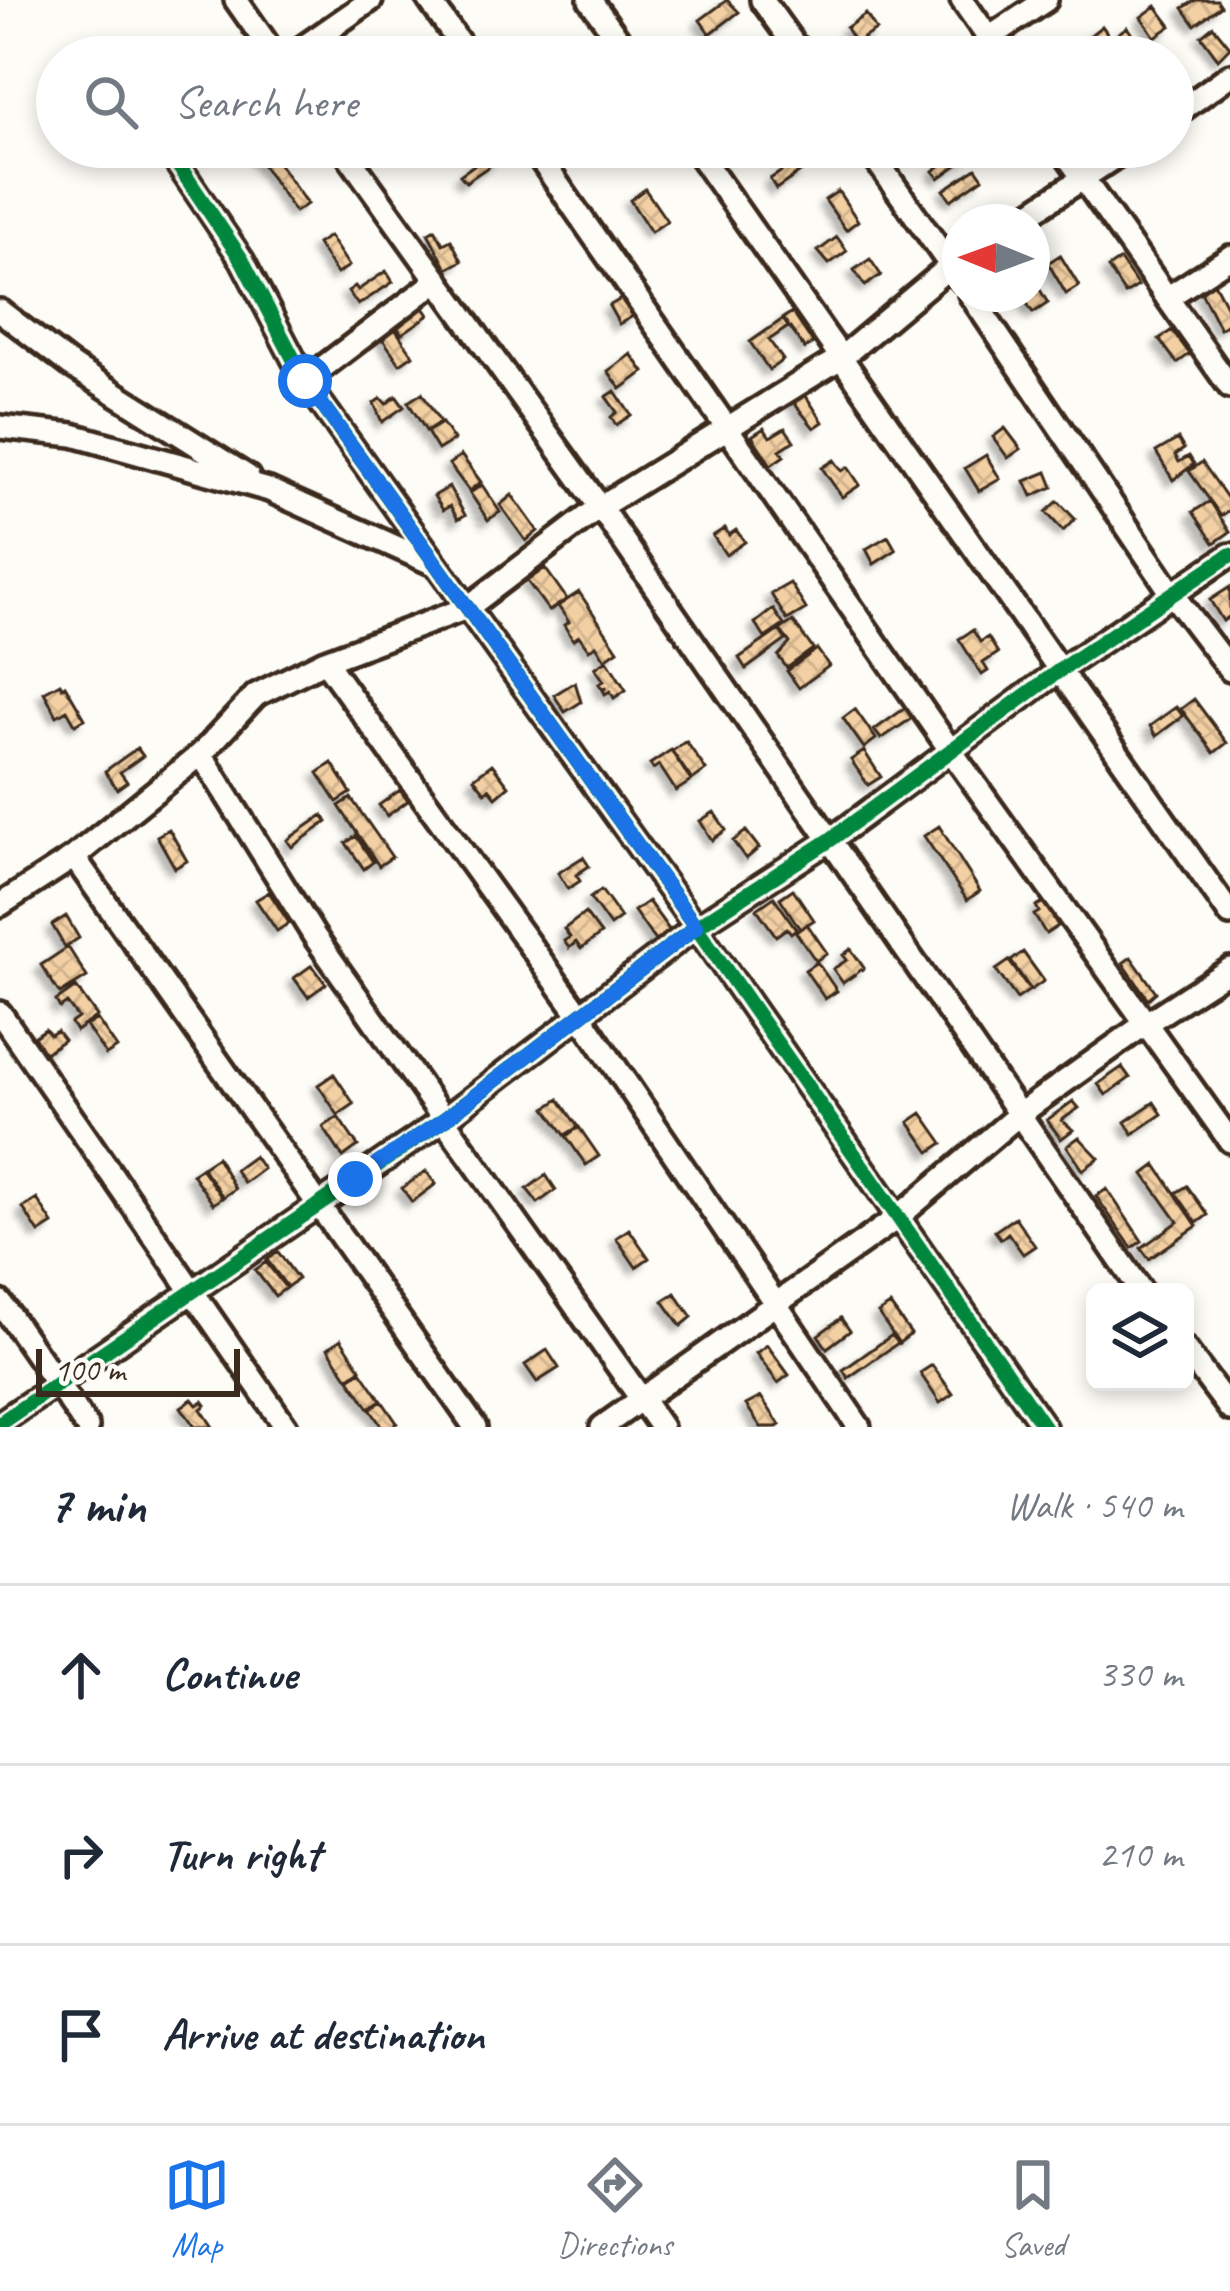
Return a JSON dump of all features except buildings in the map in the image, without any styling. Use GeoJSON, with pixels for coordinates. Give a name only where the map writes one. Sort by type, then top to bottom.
{"type":"FeatureCollection","features":[{"type":"Feature","properties":{"kind":"street"},"geometry":{"type":"LineString","coordinates":[[236,0],[261,36]]}},
{"type":"Feature","properties":{"kind":"street"},"geometry":{"type":"LineString","coordinates":[[319,36],[370,0]]}},
{"type":"Feature","properties":{"kind":"street"},"geometry":{"type":"LineString","coordinates":[[429,0],[454,36]]}},
{"type":"Feature","properties":{"kind":"street"},"geometry":{"type":"LineString","coordinates":[[590,0],[616,36]]}},
{"type":"Feature","properties":{"kind":"street"},"geometry":{"type":"LineString","coordinates":[[762,0],[787,36]]}},
{"type":"Feature","properties":{"kind":"street"},"geometry":{"type":"LineString","coordinates":[[962,0],[988,36]]}},
{"type":"Feature","properties":{"kind":"street"},"geometry":{"type":"LineString","coordinates":[[1008,36],[1046,0]]}},
{"type":"Feature","properties":{"kind":"street"},"geometry":{"type":"LineString","coordinates":[[1194,101],[1230,75]]}},
{"type":"Feature","properties":{"kind":"street"},"geometry":{"type":"LineString","coordinates":[[180,168],[242,260],[305,381],[696,927],[1044,1427]]}},
{"type":"Feature","properties":{"kind":"street"},"geometry":{"type":"LineString","coordinates":[[357,168],[599,507],[1136,1283]]}},
{"type":"Feature","properties":{"kind":"street"},"geometry":{"type":"LineString","coordinates":[[547,168],[951,751],[1230,1141]]}},
{"type":"Feature","properties":{"kind":"street"},"geometry":{"type":"LineString","coordinates":[[709,168],[1230,914]]}},
{"type":"Feature","properties":{"kind":"street"},"geometry":{"type":"LineString","coordinates":[[882,168],[942,247]]}},
{"type":"Feature","properties":{"kind":"street"},"geometry":{"type":"LineString","coordinates":[[1076,168],[1230,387]]}},
{"type":"Feature","properties":{"kind":"street"},"geometry":{"type":"LineString","coordinates":[[1046,204],[1101,168]]}},
{"type":"Feature","properties":{"kind":"street"},"geometry":{"type":"LineString","coordinates":[[1167,298],[1230,256]]}},
{"type":"Feature","properties":{"kind":"street"},"geometry":{"type":"LineString","coordinates":[[0,905],[74,857],[201,754],[256,695],[325,662],[467,608],[599,507],[842,356],[942,279]]}},
{"type":"Feature","properties":{"kind":"street"},"geometry":{"type":"LineString","coordinates":[[305,381],[438,280]]}},
{"type":"Feature","properties":{"kind":"street"},"geometry":{"type":"LineString","coordinates":[[0,311],[69,364],[268,490]]}},
{"type":"Feature","properties":{"kind":"street"},"geometry":{"type":"LineString","coordinates":[[982,312],[1173,595],[1230,670]]}},
{"type":"Feature","properties":{"kind":"street"},"geometry":{"type":"LineString","coordinates":[[0,428],[73,435],[268,490],[437,565]]}},
{"type":"Feature","properties":{"kind":"street"},"geometry":{"type":"LineString","coordinates":[[0,1424],[446,1118],[696,927],[830,840],[1060,670],[1230,555]]}},
{"type":"Feature","properties":{"kind":"street"},"geometry":{"type":"LineString","coordinates":[[325,662],[580,1015],[859,1427]]}},
{"type":"Feature","properties":{"kind":"street"},"geometry":{"type":"LineString","coordinates":[[201,754],[315,937],[661,1427]]}},
{"type":"Feature","properties":{"kind":"street"},"geometry":{"type":"LineString","coordinates":[[74,857],[475,1427]]}},
{"type":"Feature","properties":{"kind":"street"},"geometry":{"type":"LineString","coordinates":[[602,1427],[897,1218],[1017,1116],[1230,968]]}},
{"type":"Feature","properties":{"kind":"street"},"geometry":{"type":"LineString","coordinates":[[0,1013],[286,1427]]}},
{"type":"Feature","properties":{"kind":"street"},"geometry":{"type":"LineString","coordinates":[[0,1302],[87,1427]]}},
{"type":"Feature","properties":{"kind":"street"},"geometry":{"type":"LineString","coordinates":[[1194,1361],[1230,1409]]}},
{"type":"Feature","properties":{"kind":"cycle path"},"geometry":{"type":"LineString","coordinates":[[180,168],[242,260],[305,381],[696,927],[1044,1427]]}},
{"type":"Feature","properties":{"kind":"cycle path"},"geometry":{"type":"LineString","coordinates":[[0,1423],[446,1118],[696,927],[830,840],[1060,670],[1230,555]]}},
{"type":"Feature","properties":{"kind":"route"},"geometry":{"type":"LineString","coordinates":[[305,381],[696,927],[446,1118],[355,1179]]}}]}
